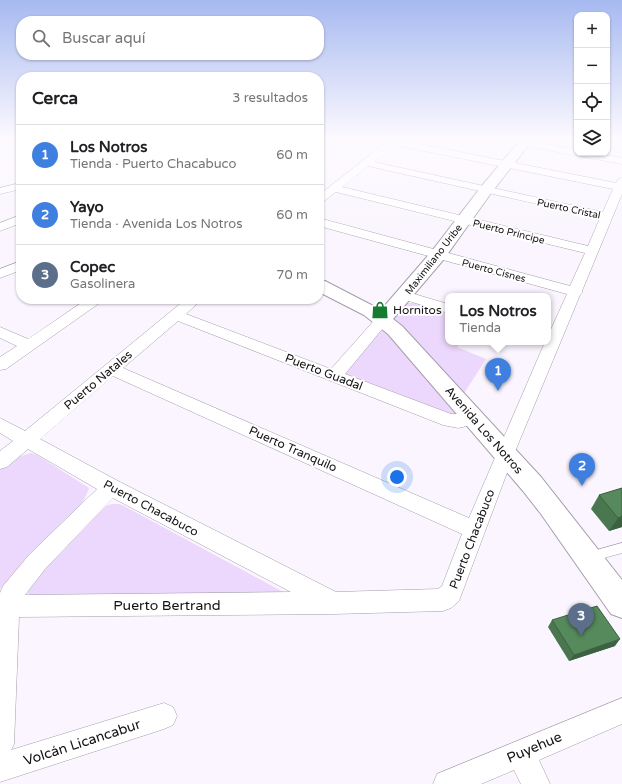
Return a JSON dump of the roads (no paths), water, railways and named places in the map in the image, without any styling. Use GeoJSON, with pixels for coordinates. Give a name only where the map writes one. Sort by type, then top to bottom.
{"type":"FeatureCollection","features":[{"type":"Feature","properties":{"kind":"street"},"geometry":{"type":"LineString","coordinates":[[324,196],[351,175]]}},
{"type":"Feature","properties":{"kind":"street","name":"Puerto Cristal"},"geometry":{"type":"LineString","coordinates":[[417,175],[607,216]]}},
{"type":"Feature","properties":{"kind":"street","name":"Maximiliano Uribe"},"geometry":{"type":"LineString","coordinates":[[334,376],[438,255],[498,175]]}},
{"type":"Feature","properties":{"kind":"street"},"geometry":{"type":"LineString","coordinates":[[564,175],[620,184]]}},
{"type":"Feature","properties":{"kind":"street","name":"Puerto Chacabuco"},"geometry":{"type":"LineString","coordinates":[[551,340],[576,292],[591,251],[620,184]]}},
{"type":"Feature","properties":{"kind":"street"},"geometry":{"type":"LineString","coordinates":[[0,191],[16,187]]}},
{"type":"Feature","properties":{"kind":"street","name":"Puerto Príncipe"},"geometry":{"type":"LineString","coordinates":[[334,188],[591,251]]}},
{"type":"Feature","properties":{"kind":"street"},"geometry":{"type":"LineString","coordinates":[[0,227],[16,221]]}},
{"type":"Feature","properties":{"kind":"street","name":"Puerto Cisnes"},"geometry":{"type":"LineString","coordinates":[[324,223],[576,292]]}},
{"type":"Feature","properties":{"kind":"street"},"geometry":{"type":"LineString","coordinates":[[0,274],[16,268]]}},
{"type":"Feature","properties":{"kind":"street","name":"Avenida Los Notros"},"geometry":{"type":"LineString","coordinates":[[324,287],[351,300],[383,320],[405,341],[550,506],[622,604]]}},
{"type":"Feature","properties":{"kind":"street"},"geometry":{"type":"LineString","coordinates":[[404,295],[445,308]]}},
{"type":"Feature","properties":{"kind":"street"},"geometry":{"type":"LineString","coordinates":[[0,365],[89,304]]}},
{"type":"Feature","properties":{"kind":"street","name":"Puerto Natales"},"geometry":{"type":"LineString","coordinates":[[0,462],[189,304]]}},
{"type":"Feature","properties":{"kind":"street","name":"Puerto Guadal"},"geometry":{"type":"LineString","coordinates":[[176,315],[449,420],[458,421],[474,418]]}},
{"type":"Feature","properties":{"kind":"street"},"geometry":{"type":"LineString","coordinates":[[0,332],[29,345]]}},
{"type":"Feature","properties":{"kind":"street","name":"Puerto Chacabuco"},"geometry":{"type":"LineString","coordinates":[[0,425],[28,439],[111,487],[334,603],[438,601],[446,599],[451,593],[474,530],[549,345]]}},
{"type":"Feature","properties":{"kind":"street","name":"Puerto Tranquilo"},"geometry":{"type":"LineString","coordinates":[[111,369],[474,530]]}},
{"type":"Feature","properties":{"kind":"street"},"geometry":{"type":"LineString","coordinates":[[0,744],[4,606],[11,594],[37,562],[111,487]]}},
{"type":"Feature","properties":{"kind":"street","name":"Puerto Bertrand"},"geometry":{"type":"LineString","coordinates":[[4,606],[334,603]]}},
{"type":"Feature","properties":{"kind":"street","name":"Puyehue"},"geometry":{"type":"LineString","coordinates":[[447,784],[622,711]]}},
{"type":"Feature","properties":{"kind":"street","name":"Volcán Licancabur"},"geometry":{"type":"LineString","coordinates":[[0,768],[164,716]]}},
{"type":"Feature","properties":{"kind":"street"},"geometry":{"type":"LineString","coordinates":[[521,753],[536,784]]}},
{"type":"Feature","properties":{"kind":"lane"},"geometry":{"type":"LineString","coordinates":[[588,558],[622,548]]}},
{"type":"Feature","properties":{"kind":"place","name":"Hornitos"},"geometry":{"type":"Point","coordinates":[380,310]}},
{"type":"Feature","properties":{"kind":"place","name":"Los Notros"},"geometry":{"type":"Point","coordinates":[498,391]}},
{"type":"Feature","properties":{"kind":"place","name":"Yayo"},"geometry":{"type":"Point","coordinates":[582,486]}},
{"type":"Feature","properties":{"kind":"place","name":"Copec"},"geometry":{"type":"Point","coordinates":[581,636]}}]}
